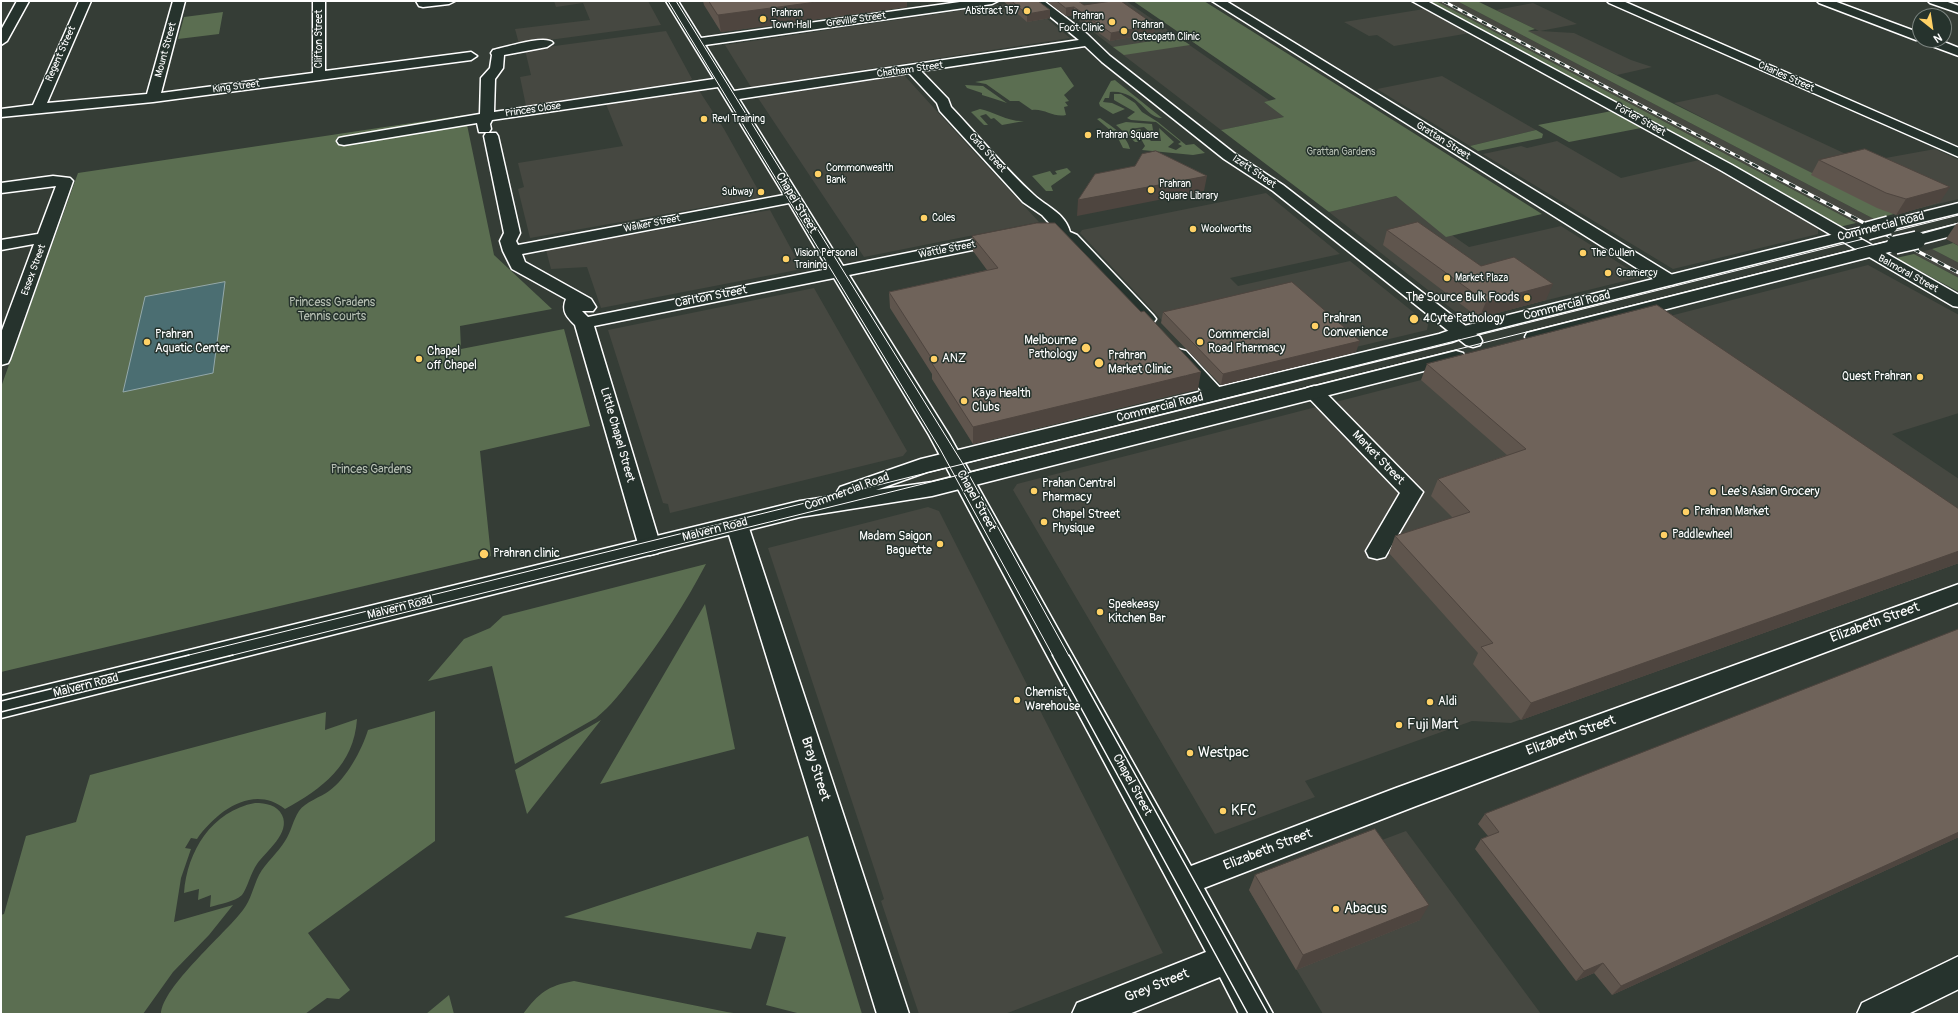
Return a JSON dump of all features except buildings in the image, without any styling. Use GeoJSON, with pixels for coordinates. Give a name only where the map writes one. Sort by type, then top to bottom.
{"type":"FeatureCollection","features":[{"type":"Feature","properties":{"kind":"street"},"geometry":{"type":"LineString","coordinates":[[1,41],[23,1]]}},
{"type":"Feature","properties":{"kind":"street","name":"Regent Street"},"geometry":{"type":"LineString","coordinates":[[38,108],[85,1]]}},
{"type":"Feature","properties":{"kind":"street","name":"Mount Street"},"geometry":{"type":"LineString","coordinates":[[153,98],[178,1]]}},
{"type":"Feature","properties":{"kind":"street","name":"Clifton Street"},"geometry":{"type":"LineString","coordinates":[[318,77],[319,1]]}},
{"type":"Feature","properties":{"kind":"street"},"geometry":{"type":"LineString","coordinates":[[422,1],[423,4],[449,1]]}},
{"type":"Feature","properties":{"kind":"street","name":"Chapel Street"},"geometry":{"type":"LineString","coordinates":[[672,1],[952,459],[1258,1014]]}},
{"type":"Feature","properties":{"kind":"street"},"geometry":{"type":"LineString","coordinates":[[924,1],[933,9]]}},
{"type":"Feature","properties":{"kind":"street","name":"Greville Street"},"geometry":{"type":"LineString","coordinates":[[697,42],[992,1]]}},
{"type":"Feature","properties":{"kind":"street","name":"Izett Street"},"geometry":{"type":"LineString","coordinates":[[1037,1],[1088,42],[1106,59],[1229,156],[1278,188],[1350,247],[1474,341]]}},
{"type":"Feature","properties":{"kind":"street","name":"Grattan Street"},"geometry":{"type":"LineString","coordinates":[[1218,1],[1668,280]]}},
{"type":"Feature","properties":{"kind":"street","name":"Porter Street"},"geometry":{"type":"LineString","coordinates":[[1418,1],[1860,241]]}},
{"type":"Feature","properties":{"kind":"street","name":"Charles Street"},"geometry":{"type":"LineString","coordinates":[[1613,1],[1959,152]]}},
{"type":"Feature","properties":{"kind":"street"},"geometry":{"type":"LineString","coordinates":[[1823,1],[1912,34]]}},
{"type":"Feature","properties":{"kind":"street"},"geometry":{"type":"LineString","coordinates":[[1934,1],[1959,10]]}},
{"type":"Feature","properties":{"kind":"street","name":"Chatham Street"},"geometry":{"type":"LineString","coordinates":[[731,96],[1088,42]]}},
{"type":"Feature","properties":{"kind":"street"},"geometry":{"type":"LineString","coordinates":[[518,250],[508,241],[512,233],[491,136],[484,133],[482,124],[487,117],[488,78],[483,73],[479,62],[484,52],[498,55],[521,47],[547,43]]}},
{"type":"Feature","properties":{"kind":"street"},"geometry":{"type":"LineString","coordinates":[[1949,48],[1959,52]]}},
{"type":"Feature","properties":{"kind":"street"},"geometry":{"type":"LineString","coordinates":[[488,78],[495,72],[499,63],[498,55]]}},
{"type":"Feature","properties":{"kind":"street","name":"King Street"},"geometry":{"type":"LineString","coordinates":[[1,113],[38,108],[153,98],[318,77],[479,62]]}},
{"type":"Feature","properties":{"kind":"street","name":"Cato Street"},"geometry":{"type":"LineString","coordinates":[[912,69],[943,102],[945,108],[1029,199],[1048,212],[1060,225],[1059,233],[1075,241],[1215,394]]}},
{"type":"Feature","properties":{"kind":"street","name":"Princes Close"},"geometry":{"type":"LineString","coordinates":[[344,141],[487,117],[722,82]]}},
{"type":"Feature","properties":{"kind":"street","name":"Essex Street"},"geometry":{"type":"LineString","coordinates":[[1,188],[64,180],[65,183],[1,359]]}},
{"type":"Feature","properties":{"kind":"street","name":"Walker Street"},"geometry":{"type":"LineString","coordinates":[[518,250],[793,198]]}},
{"type":"Feature","properties":{"kind":"street","name":"Commercial Road"},"geometry":{"type":"LineString","coordinates":[[1518,341],[1860,241],[1889,225],[1959,208]]}},
{"type":"Feature","properties":{"kind":"street","name":"Commercial Road"},"geometry":{"type":"LineString","coordinates":[[800,509],[932,489],[1314,392],[1668,280],[1860,241],[1895,245],[1959,229]]}},
{"type":"Feature","properties":{"kind":"street","name":"Wattle Street"},"geometry":{"type":"LineString","coordinates":[[838,272],[1041,231],[1059,233]]}},
{"type":"Feature","properties":{"kind":"street"},"geometry":{"type":"LineString","coordinates":[[1,245],[46,237]]}},
{"type":"Feature","properties":{"kind":"street","name":"Balmoral Street"},"geometry":{"type":"LineString","coordinates":[[1860,241],[1959,302]]}},
{"type":"Feature","properties":{"kind":"street","name":"Little Chapel Street"},"geometry":{"type":"LineString","coordinates":[[518,250],[518,265],[575,298],[572,305],[574,314],[584,323],[650,547]]}},
{"type":"Feature","properties":{"kind":"street","name":"Carlton Street"},"geometry":{"type":"LineString","coordinates":[[584,323],[838,272]]}},
{"type":"Feature","properties":{"kind":"street","name":"Commercial Road"},"geometry":{"type":"LineString","coordinates":[[800,509],[921,466],[1445,338],[1474,341]]}},
{"type":"Feature","properties":{"kind":"street","name":"Market Street"},"geometry":{"type":"LineString","coordinates":[[1314,392],[1412,492],[1376,551]]}},
{"type":"Feature","properties":{"kind":"street","name":"Malvern Road"},"geometry":{"type":"LineString","coordinates":[[1,707],[800,509]]}},
{"type":"Feature","properties":{"kind":"street","name":"Bray Street"},"geometry":{"type":"LineString","coordinates":[[737,525],[893,1014]]}},
{"type":"Feature","properties":{"kind":"street","name":"Elizabeth Street"},"geometry":{"type":"LineString","coordinates":[[1185,882],[1406,797],[1959,593]]}},
{"type":"Feature","properties":{"kind":"street","name":"Grey Street"},"geometry":{"type":"LineString","coordinates":[[1088,1014],[1227,959]]}},
{"type":"Feature","properties":{"kind":"street"},"geometry":{"type":"LineString","coordinates":[[1874,1014],[1959,972]]}},
{"type":"Feature","properties":{"kind":"shaded area"},"geometry":{"type":"Polygon","coordinates":[[[554,1],[648,1],[661,25],[519,44],[515,29],[590,20],[583,3],[556,7],[554,1]]]}},
{"type":"Feature","properties":{"kind":"shaded area"},"geometry":{"type":"Polygon","coordinates":[[[1026,1],[1070,38],[751,87],[725,45],[1026,1]]]}},
{"type":"Feature","properties":{"kind":"shaded area"},"geometry":{"type":"Polygon","coordinates":[[[1053,1],[1126,1],[1270,101],[1264,102],[1284,117],[1221,130],[1053,1]]]}},
{"type":"Feature","properties":{"kind":"shaded area"},"geometry":{"type":"Polygon","coordinates":[[[1436,1],[1457,1],[1874,219],[1856,223],[1436,1]]]}},
{"type":"Feature","properties":{"kind":"shaded area"},"geometry":{"type":"Polygon","coordinates":[[[1533,3],[1577,24],[1540,31],[1574,33],[1631,60],[1652,67],[1617,75],[1527,31],[1539,31],[1496,10],[1533,3]]]}},
{"type":"Feature","properties":{"kind":"shaded area"},"geometry":{"type":"Polygon","coordinates":[[[1424,9],[1470,33],[1394,46],[1377,35],[1369,36],[1344,22],[1424,9]]]}},
{"type":"Feature","properties":{"kind":"shaded area"},"geometry":{"type":"Polygon","coordinates":[[[666,31],[692,79],[689,81],[526,106],[520,77],[531,75],[525,50],[666,31]]]}},
{"type":"Feature","properties":{"kind":"shaded area"},"geometry":{"type":"Polygon","coordinates":[[[904,75],[1039,222],[864,257],[758,98],[904,75]]]}},
{"type":"Feature","properties":{"kind":"shaded area"},"geometry":{"type":"Polygon","coordinates":[[[1442,76],[1536,130],[1470,146],[1377,89],[1442,76]]]}},
{"type":"Feature","properties":{"kind":"shaded area"},"geometry":{"type":"Polygon","coordinates":[[[696,91],[700,92],[724,129],[762,197],[530,238],[518,189],[524,187],[518,163],[623,146],[606,104],[696,91]]]}},
{"type":"Feature","properties":{"kind":"shaded area"},"geometry":{"type":"Polygon","coordinates":[[[1717,94],[1848,155],[1858,163],[1935,149],[1959,160],[1959,199],[1895,214],[1877,208],[1674,103],[1717,94]]]}},
{"type":"Feature","properties":{"kind":"shaded area"},"geometry":{"type":"Polygon","coordinates":[[[1557,141],[1621,178],[1699,160],[1818,227],[1818,234],[1673,269],[1483,154],[1521,146],[1527,148],[1557,141]]]}},
{"type":"Feature","properties":{"kind":"shaded area"},"geometry":{"type":"Polygon","coordinates":[[[1266,193],[1340,254],[1230,278],[1238,286],[1350,261],[1428,324],[1427,330],[1218,380],[1080,233],[1082,230],[1266,193]]]}},
{"type":"Feature","properties":{"kind":"shaded area"},"geometry":{"type":"Polygon","coordinates":[[[1396,196],[1469,247],[1561,226],[1641,277],[1466,320],[1329,212],[1396,196]]]}},
{"type":"Feature","properties":{"kind":"shaded area"},"geometry":{"type":"Polygon","coordinates":[[[770,210],[802,269],[601,308],[587,267],[551,269],[546,250],[770,210]]]}},
{"type":"Feature","properties":{"kind":"shaded area"},"geometry":{"type":"Polygon","coordinates":[[[1932,249],[1959,263],[1959,278],[1914,254],[1932,249]]]}},
{"type":"Feature","properties":{"kind":"shaded area"},"geometry":{"type":"Polygon","coordinates":[[[1868,265],[1959,315],[1959,413],[1892,434],[1959,479],[1959,563],[1511,723],[1472,721],[1305,781],[1315,797],[1215,834],[1013,490],[1017,484],[1868,265]]]}},
{"type":"Feature","properties":{"kind":"shaded area"},"geometry":{"type":"Polygon","coordinates":[[[814,288],[907,451],[903,456],[670,513],[668,504],[663,503],[608,330],[814,288]]]}},
{"type":"Feature","properties":{"kind":"shaded area"},"geometry":{"type":"Polygon","coordinates":[[[928,507],[939,511],[1163,953],[1005,1014],[919,1014],[881,901],[884,899],[876,874],[768,548],[928,507]]]}},
{"type":"Feature","properties":{"kind":"shaded area"},"geometry":{"type":"Polygon","coordinates":[[[1406,831],[1541,1014],[1323,1014],[1249,890],[1406,831]]]}},
{"type":"Feature","properties":{"kind":"green space","name":"Grattan Gardens"},"geometry":{"type":"Polygon","coordinates":[[[1133,1],[1204,1],[1542,214],[1446,237],[1396,196],[1329,212],[1221,130],[1284,117],[1264,102],[1276,99],[1133,1]]]}},
{"type":"Feature","properties":{"kind":"green space"},"geometry":{"type":"Polygon","coordinates":[[[1426,1],[1436,1],[1856,223],[1839,227],[1426,1]]]}},
{"type":"Feature","properties":{"kind":"green space"},"geometry":{"type":"Polygon","coordinates":[[[1457,1],[1477,1],[1535,29],[1528,31],[1894,214],[1874,219],[1457,1]]]}},
{"type":"Feature","properties":{"kind":"green space"},"geometry":{"type":"Polygon","coordinates":[[[223,12],[219,34],[178,39],[184,17],[223,12]]]}},
{"type":"Feature","properties":{"kind":"green space"},"geometry":{"type":"Polygon","coordinates":[[[1178,37],[1190,45],[1124,55],[1113,47],[1178,37]]]}},
{"type":"Feature","properties":{"kind":"green space"},"geometry":{"type":"Polygon","coordinates":[[[1061,67],[1074,86],[1064,95],[1069,101],[1065,102],[1068,106],[1064,107],[1066,115],[1062,116],[1041,110],[1032,110],[1019,101],[1010,101],[986,84],[975,82],[1061,67]]]}},
{"type":"Feature","properties":{"kind":"green space"},"geometry":{"type":"Polygon","coordinates":[[[1115,80],[1162,118],[1151,114],[1135,99],[1120,92],[1110,92],[1109,98],[1105,98],[1103,102],[1112,103],[1125,109],[1113,114],[1100,106],[1099,103],[1111,81],[1115,80]]]}},
{"type":"Feature","properties":{"kind":"green space"},"geometry":{"type":"Polygon","coordinates":[[[965,85],[983,86],[1007,103],[982,95],[982,93],[967,88],[965,85]]]}},
{"type":"Feature","properties":{"kind":"green space"},"geometry":{"type":"Polygon","coordinates":[[[1114,94],[1121,94],[1135,103],[1142,112],[1158,122],[1186,145],[1194,144],[1205,153],[1193,155],[1142,150],[1145,146],[1136,130],[1140,129],[1151,141],[1161,141],[1159,128],[1174,142],[1168,147],[1176,150],[1182,146],[1178,144],[1181,142],[1156,122],[1131,120],[1127,118],[1135,112],[1114,100],[1114,94]]]}},
{"type":"Feature","properties":{"kind":"green space"},"geometry":{"type":"Polygon","coordinates":[[[980,109],[1012,120],[1024,121],[1002,125],[994,118],[991,119],[986,114],[980,116],[988,125],[984,125],[971,112],[980,109]]]}},
{"type":"Feature","properties":{"kind":"green space"},"geometry":{"type":"Polygon","coordinates":[[[1612,111],[1641,128],[1569,142],[1538,125],[1612,111]]]}},
{"type":"Feature","properties":{"kind":"green space","name":"Princes Gardens"},"geometry":{"type":"Polygon","coordinates":[[[465,115],[494,255],[552,309],[460,326],[461,349],[564,329],[590,426],[480,451],[491,556],[1,672],[1,387],[78,173],[465,115]]]}},
{"type":"Feature","properties":{"kind":"green space"},"geometry":{"type":"Polygon","coordinates":[[[1100,118],[1126,139],[1130,149],[1123,148],[1117,136],[1097,119],[1100,118]]]}},
{"type":"Feature","properties":{"kind":"green space"},"geometry":{"type":"Polygon","coordinates":[[[1126,122],[1152,124],[1154,136],[1144,127],[1130,129],[1138,142],[1135,142],[1116,125],[1126,122]]]}},
{"type":"Feature","properties":{"kind":"green space"},"geometry":{"type":"Polygon","coordinates":[[[1536,130],[1543,134],[1542,138],[1478,151],[1470,146],[1536,130]]]}},
{"type":"Feature","properties":{"kind":"green space"},"geometry":{"type":"Polygon","coordinates":[[[1067,168],[1071,172],[1051,186],[1053,191],[1046,191],[1032,176],[1050,171],[1053,175],[1057,174],[1055,171],[1067,168]]]}},
{"type":"Feature","properties":{"kind":"green space"},"geometry":{"type":"Polygon","coordinates":[[[1953,243],[1959,246],[1959,263],[1932,249],[1953,243]]]}},
{"type":"Feature","properties":{"kind":"green space"},"geometry":{"type":"Polygon","coordinates":[[[1914,254],[1959,278],[1959,292],[1896,258],[1914,254]]]}},
{"type":"Feature","properties":{"kind":"green space"},"geometry":{"type":"Polygon","coordinates":[[[706,564],[663,636],[633,677],[611,703],[596,718],[515,764],[492,666],[428,681],[464,639],[490,628],[503,616],[706,564]]]}},
{"type":"Feature","properties":{"kind":"green space"},"geometry":{"type":"Polygon","coordinates":[[[705,604],[735,749],[600,784],[705,604]]]}},
{"type":"Feature","properties":{"kind":"green space"},"geometry":{"type":"Polygon","coordinates":[[[435,711],[435,841],[308,933],[350,990],[339,999],[327,998],[305,1014],[161,1014],[164,1003],[183,976],[246,906],[259,875],[285,841],[299,811],[309,802],[329,791],[347,772],[358,755],[368,730],[435,711]]]}},
{"type":"Feature","properties":{"kind":"green space"},"geometry":{"type":"Polygon","coordinates":[[[326,712],[325,730],[357,719],[355,735],[350,750],[334,774],[311,793],[285,809],[273,802],[261,799],[248,800],[236,804],[215,819],[197,839],[191,838],[185,848],[191,849],[181,878],[174,922],[233,905],[209,935],[173,972],[143,1014],[1,1014],[1,915],[4,914],[26,836],[76,822],[90,775],[326,712]]]}},
{"type":"Feature","properties":{"kind":"green space"},"geometry":{"type":"Polygon","coordinates":[[[601,720],[527,814],[515,770],[601,720]]]}},
{"type":"Feature","properties":{"kind":"green space"},"geometry":{"type":"Polygon","coordinates":[[[255,803],[263,803],[274,807],[282,815],[284,822],[280,835],[255,867],[242,895],[231,901],[210,907],[211,895],[198,900],[199,889],[184,893],[190,862],[204,835],[214,824],[226,815],[240,807],[255,803]]]}},
{"type":"Feature","properties":{"kind":"green space"},"geometry":{"type":"Polygon","coordinates":[[[808,836],[862,1014],[801,1014],[766,1005],[786,937],[757,932],[751,949],[564,917],[808,836]]]}},
{"type":"Feature","properties":{"kind":"green space"},"geometry":{"type":"Polygon","coordinates":[[[574,981],[740,1014],[523,1014],[539,996],[550,988],[574,981]]]}},
{"type":"Feature","properties":{"kind":"green space"},"geometry":{"type":"Polygon","coordinates":[[[449,995],[454,1014],[426,1014],[449,995]]]}},
{"type":"Feature","properties":{"kind":"water"},"geometry":{"type":"Polygon","coordinates":[[[225,282],[213,373],[123,392],[145,297],[225,282]]]}},
{"type":"Feature","properties":{"kind":"tram line"},"geometry":{"type":"LineString","coordinates":[[668,1],[950,467]]}},
{"type":"Feature","properties":{"kind":"tram line"},"geometry":{"type":"LineString","coordinates":[[676,1],[963,464]]}},
{"type":"Feature","properties":{"kind":"tram line"},"geometry":{"type":"LineString","coordinates":[[963,464],[1959,215]]}},
{"type":"Feature","properties":{"kind":"tram line"},"geometry":{"type":"LineString","coordinates":[[968,473],[1959,223]]}},
{"type":"Feature","properties":{"kind":"tram line"},"geometry":{"type":"LineString","coordinates":[[950,467],[963,464]]}},
{"type":"Feature","properties":{"kind":"tram line"},"geometry":{"type":"LineString","coordinates":[[963,464],[968,473]]}},
{"type":"Feature","properties":{"kind":"tram line"},"geometry":{"type":"LineString","coordinates":[[185,656],[950,467]]}},
{"type":"Feature","properties":{"kind":"tram line"},"geometry":{"type":"LineString","coordinates":[[950,467],[955,476]]}},
{"type":"Feature","properties":{"kind":"tram line"},"geometry":{"type":"LineString","coordinates":[[955,476],[968,473]]}},
{"type":"Feature","properties":{"kind":"tram line"},"geometry":{"type":"LineString","coordinates":[[968,473],[1069,656]]}},
{"type":"Feature","properties":{"kind":"tram line"},"geometry":{"type":"LineString","coordinates":[[229,656],[955,476]]}},
{"type":"Feature","properties":{"kind":"tram line"},"geometry":{"type":"LineString","coordinates":[[955,476],[1053,656]]}},
{"type":"Feature","properties":{"kind":"tram line"},"geometry":{"type":"LineString","coordinates":[[1,701],[189,655]]}},
{"type":"Feature","properties":{"kind":"tram line"},"geometry":{"type":"LineString","coordinates":[[1,712],[233,655]]}},
{"type":"Feature","properties":{"kind":"tram line"},"geometry":{"type":"LineString","coordinates":[[1052,655],[1248,1014]]}},
{"type":"Feature","properties":{"kind":"tram line"},"geometry":{"type":"LineString","coordinates":[[1069,655],[1268,1014]]}},
{"type":"Feature","properties":{"kind":"railway"},"geometry":{"type":"LineString","coordinates":[[1443,1],[1754,165]]}},
{"type":"Feature","properties":{"kind":"railway"},"geometry":{"type":"LineString","coordinates":[[1752,164],[1959,273]]}},
{"type":"Feature","properties":{"kind":"place","name":"Abstract 157"},"geometry":{"type":"Point","coordinates":[1027,11]}},
{"type":"Feature","properties":{"kind":"place","name":"Prahran Town Hall"},"geometry":{"type":"Point","coordinates":[763,19]}},
{"type":"Feature","properties":{"kind":"place","name":"Prahran Foot Clinic"},"geometry":{"type":"Point","coordinates":[1112,22]}},
{"type":"Feature","properties":{"kind":"place","name":"Prahran Osteopath Clinic"},"geometry":{"type":"Point","coordinates":[1124,31]}},
{"type":"Feature","properties":{"kind":"place","name":"Revl Training"},"geometry":{"type":"Point","coordinates":[704,119]}},
{"type":"Feature","properties":{"kind":"place","name":"Prahran Square"},"geometry":{"type":"Point","coordinates":[1088,135]}},
{"type":"Feature","properties":{"kind":"place","name":"Commonwealth Bank"},"geometry":{"type":"Point","coordinates":[818,174]}},
{"type":"Feature","properties":{"kind":"place","name":"Prahran Square Library"},"geometry":{"type":"Point","coordinates":[1151,190]}},
{"type":"Feature","properties":{"kind":"place","name":"Subway"},"geometry":{"type":"Point","coordinates":[761,192]}},
{"type":"Feature","properties":{"kind":"place","name":"Coles"},"geometry":{"type":"Point","coordinates":[924,218]}},
{"type":"Feature","properties":{"kind":"place","name":"Woolworths"},"geometry":{"type":"Point","coordinates":[1193,229]}},
{"type":"Feature","properties":{"kind":"place","name":"The Cullen"},"geometry":{"type":"Point","coordinates":[1583,253]}},
{"type":"Feature","properties":{"kind":"place","name":"Vision Personal Training"},"geometry":{"type":"Point","coordinates":[786,259]}},
{"type":"Feature","properties":{"kind":"place","name":"Gramercy"},"geometry":{"type":"Point","coordinates":[1608,273]}},
{"type":"Feature","properties":{"kind":"place","name":"Market Plaza"},"geometry":{"type":"Point","coordinates":[1447,278]}},
{"type":"Feature","properties":{"kind":"place","name":"The Source Bulk Foods"},"geometry":{"type":"Point","coordinates":[1527,298]}},
{"type":"Feature","properties":{"kind":"place","name":"4Cyte Pathology"},"geometry":{"type":"Point","coordinates":[1414,319]}},
{"type":"Feature","properties":{"kind":"place","name":"Prahran Convenience"},"geometry":{"type":"Point","coordinates":[1315,326]}},
{"type":"Feature","properties":{"kind":"place","name":"Prahran Aquatic Center"},"geometry":{"type":"Point","coordinates":[147,342]}},
{"type":"Feature","properties":{"kind":"place","name":"Commercial Road Pharmacy"},"geometry":{"type":"Point","coordinates":[1200,342]}},
{"type":"Feature","properties":{"kind":"place","name":"Melbourne Pathology"},"geometry":{"type":"Point","coordinates":[1086,348]}},
{"type":"Feature","properties":{"kind":"place","name":"Chapel off Chapel"},"geometry":{"type":"Point","coordinates":[419,359]}},
{"type":"Feature","properties":{"kind":"place","name":"ANZ"},"geometry":{"type":"Point","coordinates":[934,359]}},
{"type":"Feature","properties":{"kind":"place","name":"Prahran Market Clinic"},"geometry":{"type":"Point","coordinates":[1099,363]}},
{"type":"Feature","properties":{"kind":"place","name":"Quest Prahran"},"geometry":{"type":"Point","coordinates":[1920,377]}},
{"type":"Feature","properties":{"kind":"place","name":"Kāya Health Clubs"},"geometry":{"type":"Point","coordinates":[964,401]}},
{"type":"Feature","properties":{"kind":"place","name":"Prahan Central Pharmacy"},"geometry":{"type":"Point","coordinates":[1034,491]}},
{"type":"Feature","properties":{"kind":"place","name":"Lee's Asian Grocery"},"geometry":{"type":"Point","coordinates":[1713,492]}},
{"type":"Feature","properties":{"kind":"place","name":"Prahran Market"},"geometry":{"type":"Point","coordinates":[1686,512]}},
{"type":"Feature","properties":{"kind":"place","name":"Chapel Street Physique"},"geometry":{"type":"Point","coordinates":[1044,522]}},
{"type":"Feature","properties":{"kind":"place","name":"Paddlewheel"},"geometry":{"type":"Point","coordinates":[1664,535]}},
{"type":"Feature","properties":{"kind":"place","name":"Madam Saigon Baguette"},"geometry":{"type":"Point","coordinates":[940,544]}},
{"type":"Feature","properties":{"kind":"place","name":"Prahran clinic"},"geometry":{"type":"Point","coordinates":[484,554]}},
{"type":"Feature","properties":{"kind":"place","name":"Speakeasy Kitchen Bar"},"geometry":{"type":"Point","coordinates":[1100,612]}},
{"type":"Feature","properties":{"kind":"place","name":"Chemist Warehouse"},"geometry":{"type":"Point","coordinates":[1017,700]}},
{"type":"Feature","properties":{"kind":"place","name":"Aldi"},"geometry":{"type":"Point","coordinates":[1430,702]}},
{"type":"Feature","properties":{"kind":"place","name":"Fuji Mart"},"geometry":{"type":"Point","coordinates":[1399,725]}},
{"type":"Feature","properties":{"kind":"place","name":"Westpac"},"geometry":{"type":"Point","coordinates":[1190,753]}},
{"type":"Feature","properties":{"kind":"place","name":"KFC"},"geometry":{"type":"Point","coordinates":[1223,811]}},
{"type":"Feature","properties":{"kind":"place","name":"Abacus"},"geometry":{"type":"Point","coordinates":[1336,909]}},
{"type":"Feature","properties":{"kind":"park label","name":"Princess Gradens Tennis courts"},"geometry":{"type":"Point","coordinates":[332,310]}}]}
